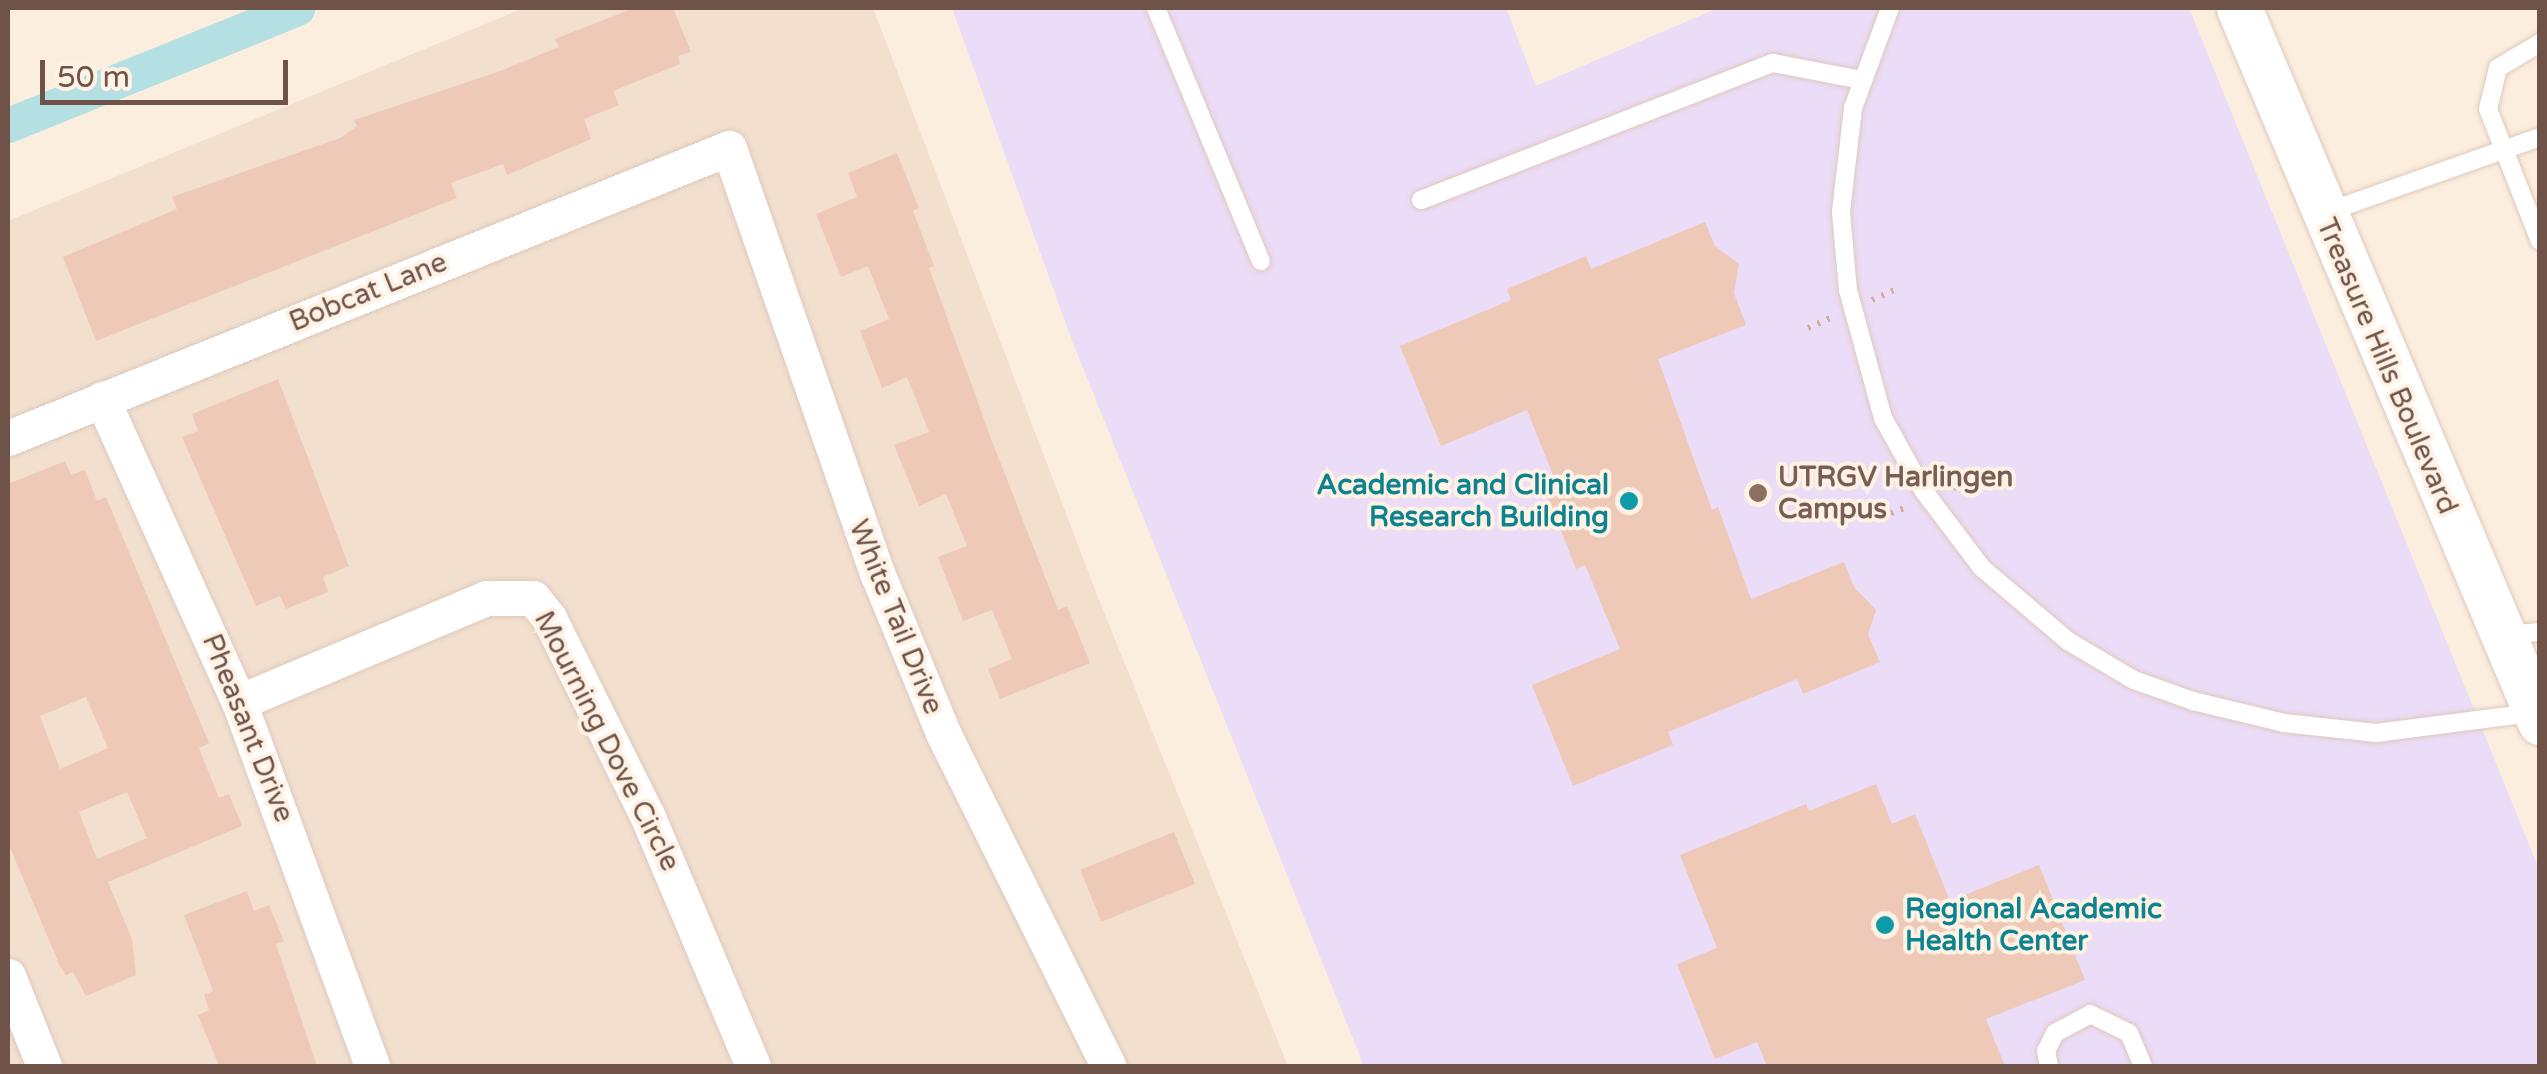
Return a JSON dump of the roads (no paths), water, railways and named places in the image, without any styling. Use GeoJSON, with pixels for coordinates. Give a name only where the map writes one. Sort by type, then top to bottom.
{"type":"FeatureCollection","features":[{"type":"Feature","properties":{"kind":"street","name":"Treasure Hills Boulevard"},"geometry":{"type":"LineString","coordinates":[[2239,8],[2322,214],[2522,634],[2538,718]]}},
{"type":"Feature","properties":{"kind":"street","name":"Bobcat Lane"},"geometry":{"type":"LineString","coordinates":[[8,438],[729,148]]}},
{"type":"Feature","properties":{"kind":"street","name":"White Tail Drive"},"geometry":{"type":"LineString","coordinates":[[729,148],[878,575],[943,733],[1108,1066]]}},
{"type":"Feature","properties":{"kind":"street","name":"Pheasant Drive"},"geometry":{"type":"LineString","coordinates":[[102,399],[240,702],[372,1066]]}},
{"type":"Feature","properties":{"kind":"street","name":"Mourning Dove Circle"},"geometry":{"type":"LineString","coordinates":[[240,702],[486,598],[533,598],[549,618],[648,815],[753,1066]]}},
{"type":"Feature","properties":{"kind":"street"},"geometry":{"type":"LineString","coordinates":[[8,976],[44,1066]]}},
{"type":"Feature","properties":{"kind":"lane"},"geometry":{"type":"LineString","coordinates":[[1156,8],[1261,261]]}},
{"type":"Feature","properties":{"kind":"lane"},"geometry":{"type":"LineString","coordinates":[[1890,8],[1862,80],[1841,212],[1848,290],[1883,418],[1923,490],[1982,568],[2068,641],[2134,680],[2193,701],[2284,723],[2376,734],[2538,718]]}},
{"type":"Feature","properties":{"kind":"lane"},"geometry":{"type":"LineString","coordinates":[[2540,43],[2498,68],[2488,109],[2540,241]]}},
{"type":"Feature","properties":{"kind":"lane"},"geometry":{"type":"LineString","coordinates":[[1421,200],[1773,63],[1862,80]]}},
{"type":"Feature","properties":{"kind":"lane"},"geometry":{"type":"LineString","coordinates":[[2322,214],[2501,146],[2540,137]]}},
{"type":"Feature","properties":{"kind":"lane"},"geometry":{"type":"LineString","coordinates":[[2049,1066],[2046,1051],[2055,1034],[2090,1014],[2128,1033],[2143,1066]]}},
{"type":"Feature","properties":{"kind":"waterway"},"geometry":{"type":"LineString","coordinates":[[8,125],[297,8]]}},
{"type":"Feature","properties":{"kind":"place","name":"UTRGV Harlingen Campus"},"geometry":{"type":"Point","coordinates":[1758,493]}},
{"type":"Feature","properties":{"kind":"place","name":"Academic and Clinical Research Building"},"geometry":{"type":"Point","coordinates":[1629,501]}},
{"type":"Feature","properties":{"kind":"place","name":"Regional Academic Health Center"},"geometry":{"type":"Point","coordinates":[1885,925]}}]}
